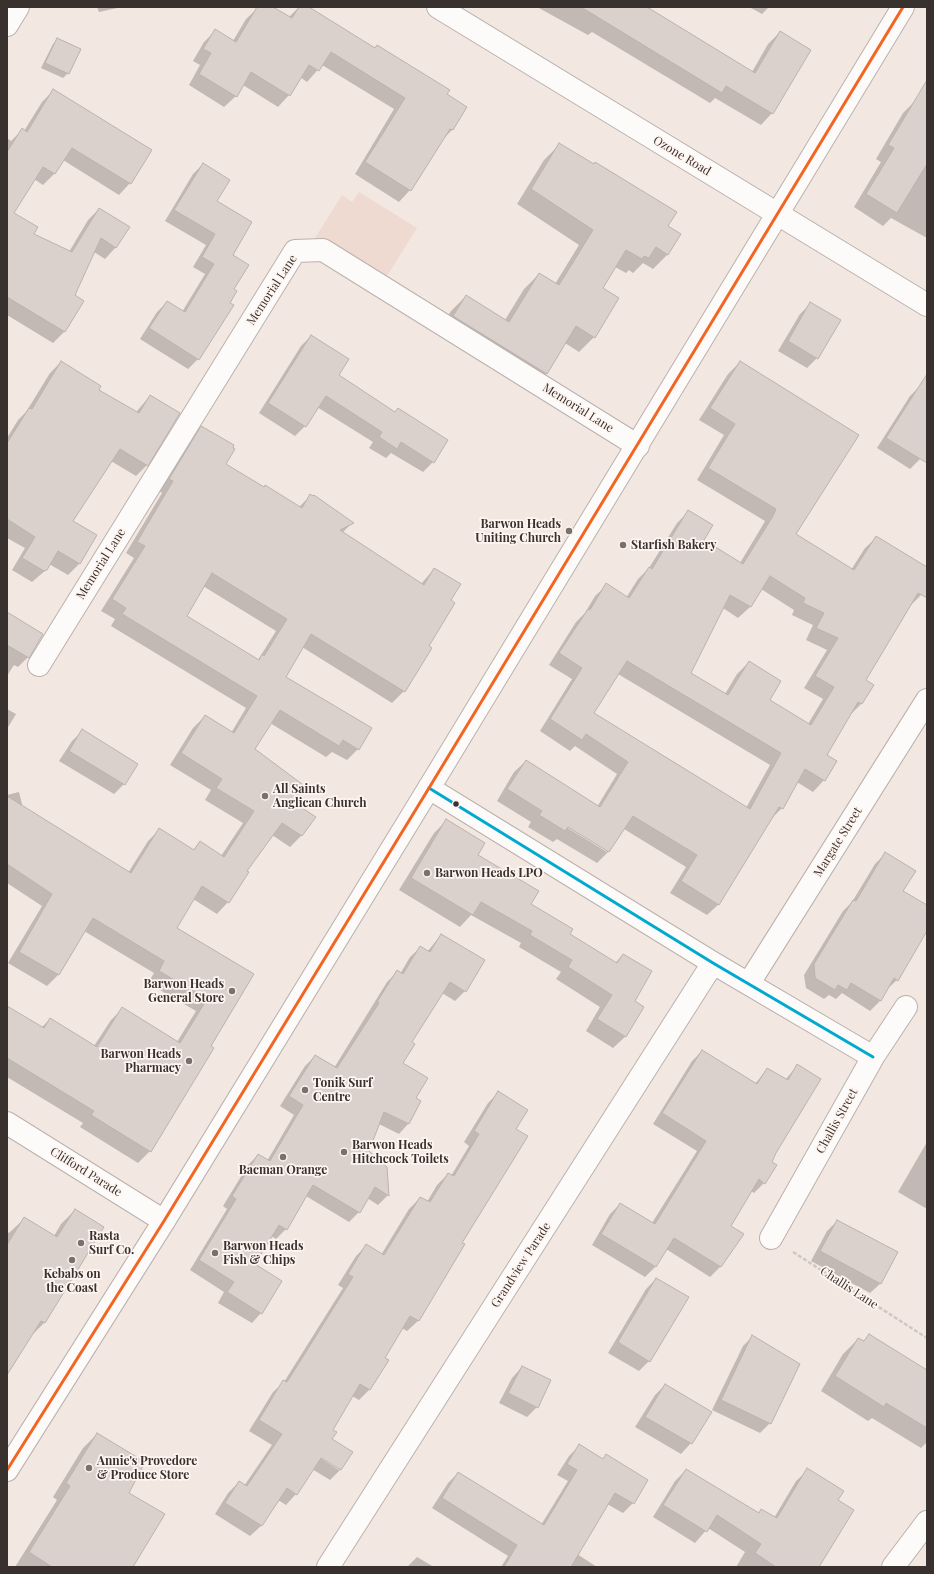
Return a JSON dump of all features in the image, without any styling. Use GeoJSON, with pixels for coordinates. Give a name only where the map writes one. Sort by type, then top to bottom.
{"type":"FeatureCollection","features":[{"type":"Feature","properties":{"kind":"street"},"geometry":{"type":"LineString","coordinates":[[7,25],[18,7]]}},
{"type":"Feature","properties":{"kind":"street","name":"Ozone Road"},"geometry":{"type":"LineString","coordinates":[[438,7],[927,305]]}},
{"type":"Feature","properties":{"kind":"street"},"geometry":{"type":"LineString","coordinates":[[7,1470],[164,1221],[638,446],[903,7]]}},
{"type":"Feature","properties":{"kind":"street","name":"Memorial Lane"},"geometry":{"type":"LineString","coordinates":[[39,665],[294,251],[323,250],[638,446]]}},
{"type":"Feature","properties":{"kind":"street","name":"Margate Street"},"geometry":{"type":"LineString","coordinates":[[749,984],[927,700]]}},
{"type":"Feature","properties":{"kind":"street"},"geometry":{"type":"LineString","coordinates":[[429,788],[713,963],[873,1057]]}},
{"type":"Feature","properties":{"kind":"street","name":"Grandview Parade"},"geometry":{"type":"LineString","coordinates":[[328,1567],[713,963]]}},
{"type":"Feature","properties":{"kind":"street","name":"Challis Street"},"geometry":{"type":"LineString","coordinates":[[771,1238],[873,1057],[906,1007]]}},
{"type":"Feature","properties":{"kind":"street","name":"Clifford Parade"},"geometry":{"type":"LineString","coordinates":[[7,1124],[164,1221]]}},
{"type":"Feature","properties":{"kind":"street"},"geometry":{"type":"LineString","coordinates":[[893,1567],[927,1522]]}},
{"type":"Feature","properties":{"kind":"path","name":"Challis Lane"},"geometry":{"type":"LineString","coordinates":[[771,1238],[927,1338]]}},
{"type":"Feature","properties":{"kind":"shaded area"},"geometry":{"type":"Polygon","coordinates":[[[359,192],[417,228],[384,281],[315,238],[342,195],[352,202],[359,192]]]}},
{"type":"Feature","properties":{"kind":"building"},"geometry":{"type":"Polygon","coordinates":[[[257,7],[273,7],[292,18],[299,7],[309,7],[375,48],[377,45],[450,90],[447,94],[467,107],[453,130],[450,129],[411,191],[365,162],[405,98],[331,52],[319,71],[309,65],[290,96],[251,72],[237,97],[199,74],[211,53],[203,49],[215,29],[236,42],[257,7]]]}},
{"type":"Feature","properties":{"kind":"building"},"geometry":{"type":"Polygon","coordinates":[[[581,7],[647,7],[755,73],[780,31],[811,50],[773,114],[726,86],[722,93],[581,7]]]}},
{"type":"Feature","properties":{"kind":"building"},"geometry":{"type":"Polygon","coordinates":[[[57,38],[81,49],[69,74],[45,63],[57,38]]]}},
{"type":"Feature","properties":{"kind":"building"},"geometry":{"type":"Polygon","coordinates":[[[927,80],[927,164],[897,213],[866,194],[894,148],[888,145],[927,80]]]}},
{"type":"Feature","properties":{"kind":"building"},"geometry":{"type":"Polygon","coordinates":[[[53,89],[152,150],[131,184],[72,148],[55,174],[43,167],[14,213],[38,227],[34,234],[72,252],[99,208],[130,227],[116,248],[101,238],[75,295],[84,301],[65,332],[7,297],[7,152],[22,128],[27,132],[53,89]]]}},
{"type":"Feature","properties":{"kind":"building"},"geometry":{"type":"Polygon","coordinates":[[[559,143],[594,164],[595,162],[677,212],[668,226],[681,234],[668,255],[656,247],[649,258],[644,256],[642,259],[626,250],[603,288],[619,298],[595,338],[576,326],[547,374],[453,316],[466,295],[509,322],[539,273],[559,285],[593,230],[531,189],[559,143]]]}},
{"type":"Feature","properties":{"kind":"building"},"geometry":{"type":"Polygon","coordinates":[[[203,163],[230,180],[217,201],[252,222],[233,255],[249,265],[234,289],[237,291],[230,303],[234,305],[199,360],[149,328],[167,301],[185,312],[214,264],[202,257],[215,234],[174,210],[203,163]]]}},
{"type":"Feature","properties":{"kind":"building"},"geometry":{"type":"Polygon","coordinates":[[[810,302],[841,320],[818,359],[788,341],[810,302]]]}},
{"type":"Feature","properties":{"kind":"building"},"geometry":{"type":"Polygon","coordinates":[[[311,335],[349,359],[339,375],[395,412],[398,408],[448,440],[434,463],[401,442],[397,449],[379,437],[382,432],[326,396],[306,427],[268,403],[311,335]]]}},
{"type":"Feature","properties":{"kind":"building"},"geometry":{"type":"Polygon","coordinates":[[[61,361],[101,386],[99,390],[139,413],[150,395],[180,413],[148,466],[120,449],[73,521],[97,535],[80,564],[58,551],[47,570],[44,571],[22,558],[35,537],[7,519],[7,443],[29,408],[32,409],[61,361]]]}},
{"type":"Feature","properties":{"kind":"building"},"geometry":{"type":"Polygon","coordinates":[[[740,361],[859,435],[796,534],[854,570],[876,536],[927,567],[927,598],[918,593],[866,680],[874,685],[862,704],[858,702],[827,755],[837,761],[825,781],[805,769],[783,809],[779,807],[719,905],[681,881],[697,855],[633,816],[609,852],[568,827],[565,831],[539,815],[542,811],[507,789],[526,760],[600,807],[628,762],[586,734],[582,740],[550,719],[582,668],[559,653],[588,609],[590,610],[606,583],[629,598],[649,567],[652,569],[688,510],[713,525],[704,540],[743,564],[773,516],[776,509],[708,468],[735,424],[710,408],[740,361]],[[770,576],[751,607],[730,595],[691,673],[728,695],[749,661],[781,681],[770,700],[811,725],[834,687],[815,676],[838,638],[816,628],[824,613],[803,603],[805,598],[770,576]],[[627,661],[594,713],[750,809],[781,753],[627,661]]]}},
{"type":"Feature","properties":{"kind":"building"},"geometry":{"type":"Polygon","coordinates":[[[927,374],[927,463],[886,438],[927,374]]]}},
{"type":"Feature","properties":{"kind":"building"},"geometry":{"type":"Polygon","coordinates":[[[201,426],[234,445],[233,448],[235,449],[226,464],[264,487],[265,485],[302,508],[310,494],[313,496],[314,495],[354,523],[340,530],[424,585],[434,568],[461,584],[451,600],[455,603],[429,646],[432,648],[405,692],[311,634],[286,677],[372,728],[359,750],[343,740],[339,746],[280,710],[255,749],[306,787],[296,804],[316,817],[302,836],[282,823],[247,871],[249,872],[229,903],[202,886],[177,928],[254,974],[211,1046],[214,1048],[151,1152],[91,1115],[94,1111],[7,1058],[7,1006],[44,1028],[50,1018],[97,1047],[122,1007],[180,1043],[207,999],[159,971],[164,961],[93,918],[59,975],[19,952],[52,894],[7,864],[7,796],[131,873],[159,828],[194,850],[200,841],[224,857],[254,811],[216,788],[222,779],[181,753],[205,715],[234,733],[257,696],[122,614],[126,608],[112,599],[145,546],[137,542],[173,481],[169,479],[201,426]],[[212,573],[187,616],[259,660],[262,654],[264,656],[287,619],[212,573]]]}},
{"type":"Feature","properties":{"kind":"building"},"geometry":{"type":"Polygon","coordinates":[[[7,612],[43,634],[29,658],[7,645],[7,612]]]}},
{"type":"Feature","properties":{"kind":"building"},"geometry":{"type":"Polygon","coordinates":[[[82,729],[138,764],[125,785],[69,751],[82,729]]]}},
{"type":"Feature","properties":{"kind":"building"},"geometry":{"type":"Polygon","coordinates":[[[446,819],[485,843],[478,855],[539,891],[531,904],[573,929],[570,934],[617,963],[623,954],[652,971],[635,1001],[644,1007],[626,1037],[597,1019],[612,995],[568,967],[572,960],[530,935],[532,931],[481,902],[473,915],[411,878],[446,819]]]}},
{"type":"Feature","properties":{"kind":"building"},"geometry":{"type":"Polygon","coordinates":[[[885,852],[916,871],[903,891],[927,905],[927,931],[898,981],[894,978],[881,1001],[851,983],[847,990],[838,985],[835,990],[815,978],[814,964],[853,900],[856,901],[885,852]]]}},
{"type":"Feature","properties":{"kind":"building"},"geometry":{"type":"Polygon","coordinates":[[[441,934],[485,960],[466,992],[450,982],[412,1042],[415,1044],[403,1063],[428,1078],[416,1098],[421,1101],[409,1124],[384,1112],[369,1151],[387,1167],[389,1196],[375,1187],[360,1213],[313,1185],[287,1230],[279,1225],[255,1264],[282,1281],[262,1314],[227,1292],[234,1282],[199,1260],[236,1199],[232,1196],[258,1154],[270,1161],[303,1105],[289,1096],[315,1055],[337,1068],[379,1003],[377,1002],[397,970],[403,974],[420,946],[430,952],[441,934]]]}},
{"type":"Feature","properties":{"kind":"building"},"geometry":{"type":"Polygon","coordinates":[[[702,1050],[757,1084],[767,1068],[788,1080],[797,1064],[821,1079],[776,1153],[772,1162],[777,1165],[765,1184],[759,1179],[731,1226],[744,1234],[721,1267],[674,1238],[656,1267],[601,1234],[620,1203],[655,1224],[706,1141],[662,1113],[702,1050]]]}},
{"type":"Feature","properties":{"kind":"building"},"geometry":{"type":"Polygon","coordinates":[[[498,1091],[528,1110],[516,1129],[528,1136],[462,1243],[465,1244],[419,1321],[410,1316],[385,1358],[389,1360],[370,1390],[360,1384],[333,1430],[337,1432],[332,1439],[353,1452],[341,1470],[321,1458],[297,1495],[287,1488],[262,1526],[225,1503],[239,1481],[247,1486],[282,1434],[259,1420],[283,1380],[287,1382],[353,1277],[348,1274],[366,1244],[384,1255],[420,1197],[430,1202],[448,1173],[454,1176],[479,1134],[474,1131],[498,1091]]]}},
{"type":"Feature","properties":{"kind":"building"},"geometry":{"type":"Polygon","coordinates":[[[75,1209],[104,1227],[45,1323],[41,1321],[7,1375],[7,1245],[24,1217],[57,1237],[75,1209]]]}},
{"type":"Feature","properties":{"kind":"building"},"geometry":{"type":"Polygon","coordinates":[[[837,1220],[898,1252],[881,1284],[820,1251],[837,1220]]]}},
{"type":"Feature","properties":{"kind":"building"},"geometry":{"type":"Polygon","coordinates":[[[656,1278],[689,1297],[650,1362],[618,1342],[656,1278]]]}},
{"type":"Feature","properties":{"kind":"building"},"geometry":{"type":"Polygon","coordinates":[[[869,1334],[927,1370],[927,1428],[886,1403],[884,1407],[835,1376],[858,1338],[864,1341],[869,1334]]]}},
{"type":"Feature","properties":{"kind":"building"},"geometry":{"type":"Polygon","coordinates":[[[752,1335],[800,1364],[771,1424],[721,1400],[752,1335]]]}},
{"type":"Feature","properties":{"kind":"building"},"geometry":{"type":"Polygon","coordinates":[[[522,1366],[551,1380],[538,1408],[508,1393],[522,1366]]]}},
{"type":"Feature","properties":{"kind":"building"},"geometry":{"type":"Polygon","coordinates":[[[665,1384],[712,1412],[692,1444],[645,1417],[665,1384]]]}},
{"type":"Feature","properties":{"kind":"building"},"geometry":{"type":"Polygon","coordinates":[[[97,1433],[145,1462],[129,1493],[165,1514],[133,1567],[52,1567],[29,1552],[70,1486],[66,1483],[97,1433]]]}},
{"type":"Feature","properties":{"kind":"building"},"geometry":{"type":"Polygon","coordinates":[[[579,1444],[603,1459],[606,1454],[648,1480],[634,1504],[615,1493],[571,1567],[504,1567],[517,1545],[442,1498],[458,1472],[544,1525],[577,1470],[567,1464],[579,1444]]]}},
{"type":"Feature","properties":{"kind":"building"},"geometry":{"type":"Polygon","coordinates":[[[807,1468],[844,1491],[838,1500],[854,1510],[819,1567],[776,1567],[755,1553],[761,1544],[717,1515],[707,1532],[663,1505],[686,1469],[759,1513],[761,1509],[777,1518],[807,1468]]]}},
{"type":"Feature","properties":{"kind":"transit line"},"geometry":{"type":"LineString","coordinates":[[7,1470],[164,1221],[429,788],[903,7]]}},
{"type":"Feature","properties":{"kind":"transit line"},"geometry":{"type":"LineString","coordinates":[[429,788],[713,963],[873,1057]]}},
{"type":"Feature","properties":{"kind":"place","name":"Barwon Heads Uniting Church"},"geometry":{"type":"Point","coordinates":[569,531]}},
{"type":"Feature","properties":{"kind":"place","name":"Starfish Bakery"},"geometry":{"type":"Point","coordinates":[623,545]}},
{"type":"Feature","properties":{"kind":"place","name":"All Saints Anglican Church"},"geometry":{"type":"Point","coordinates":[265,796]}},
{"type":"Feature","properties":{"kind":"place","name":"Barwon Heads LPO"},"geometry":{"type":"Point","coordinates":[427,873]}},
{"type":"Feature","properties":{"kind":"place","name":"Barwon Heads General Store"},"geometry":{"type":"Point","coordinates":[232,991]}},
{"type":"Feature","properties":{"kind":"place","name":"Barwon Heads Pharmacy"},"geometry":{"type":"Point","coordinates":[189,1061]}},
{"type":"Feature","properties":{"kind":"place","name":"Tonik Surf Centre"},"geometry":{"type":"Point","coordinates":[305,1090]}},
{"type":"Feature","properties":{"kind":"place","name":"Barwon Heads Hitchcock Toilets"},"geometry":{"type":"Point","coordinates":[344,1152]}},
{"type":"Feature","properties":{"kind":"place","name":"Bacman Orange"},"geometry":{"type":"Point","coordinates":[283,1157]}},
{"type":"Feature","properties":{"kind":"place","name":"Rasta Surf Co."},"geometry":{"type":"Point","coordinates":[81,1243]}},
{"type":"Feature","properties":{"kind":"place","name":"Barwon Heads Fish & Chips"},"geometry":{"type":"Point","coordinates":[215,1253]}},
{"type":"Feature","properties":{"kind":"place","name":"Kebabs on the Coast"},"geometry":{"type":"Point","coordinates":[72,1260]}},
{"type":"Feature","properties":{"kind":"place","name":"Annie's Provedore & Produce Store"},"geometry":{"type":"Point","coordinates":[89,1468]}}]}
